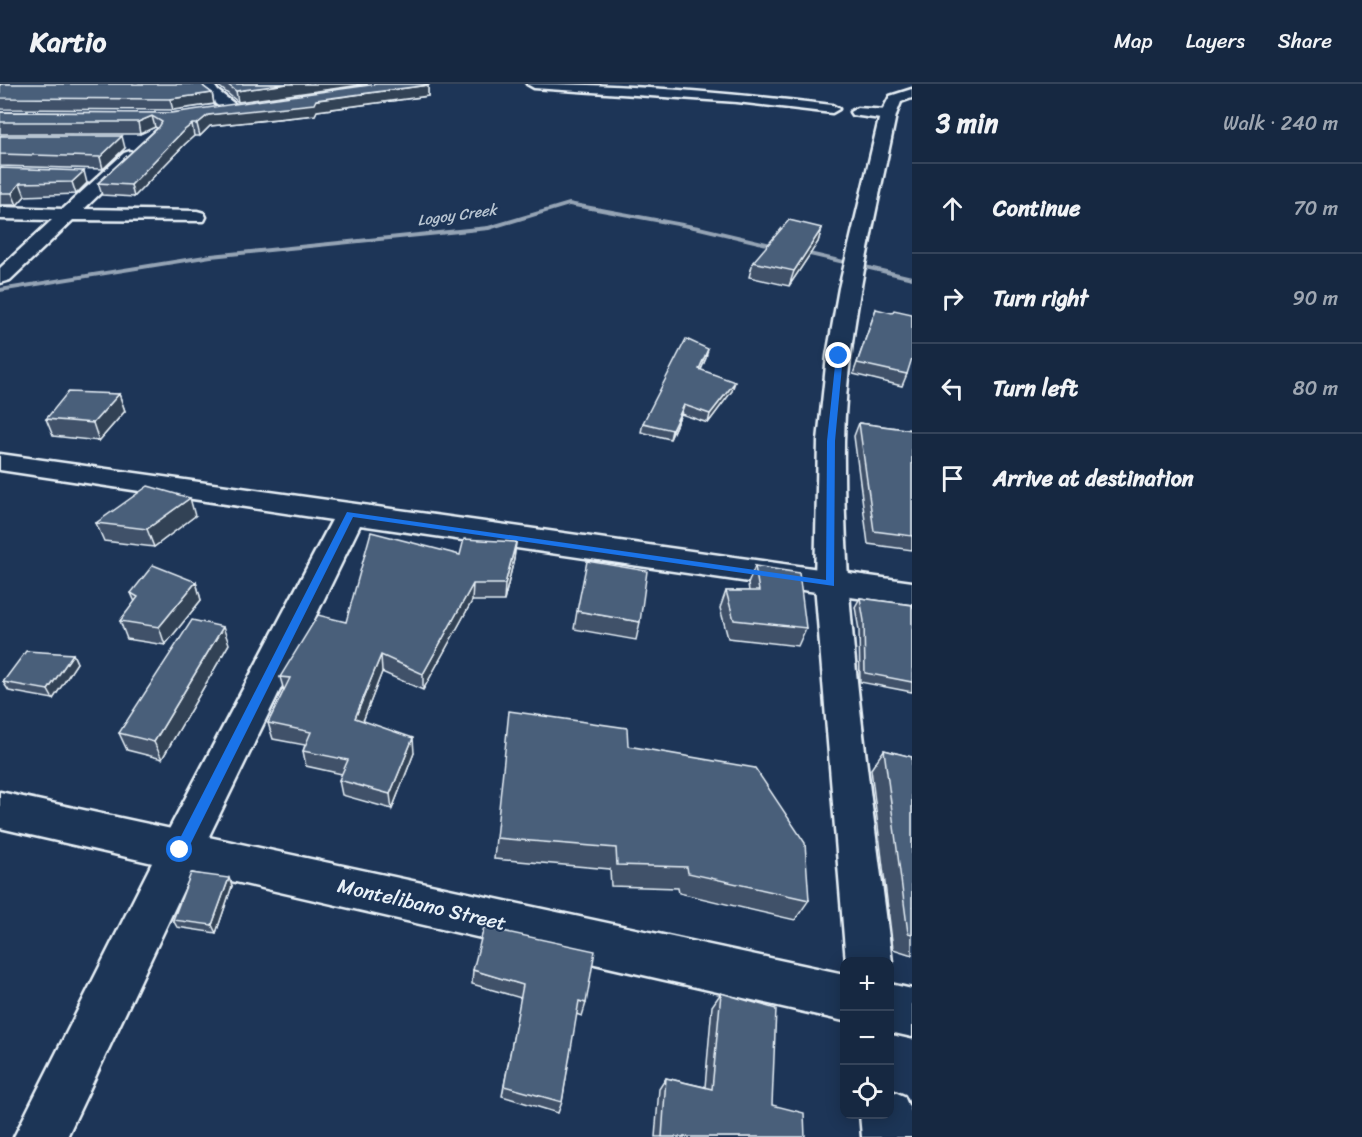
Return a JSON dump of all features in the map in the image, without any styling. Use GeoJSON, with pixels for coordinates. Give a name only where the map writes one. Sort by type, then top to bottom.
{"type":"FeatureCollection","features":[{"type":"Feature","properties":{"kind":"street"},"geometry":{"type":"LineString","coordinates":[[534,84],[748,99],[832,109],[848,107],[857,112],[888,115]]}},
{"type":"Feature","properties":{"kind":"street"},"geometry":{"type":"LineString","coordinates":[[189,94],[209,89],[240,109],[214,112]]}},
{"type":"Feature","properties":{"kind":"street"},"geometry":{"type":"LineString","coordinates":[[868,957],[831,584],[831,441],[839,356],[850,288],[888,115],[895,99],[912,93]]}},
{"type":"Feature","properties":{"kind":"street"},"geometry":{"type":"LineString","coordinates":[[0,277],[110,176],[134,141]]}},
{"type":"Feature","properties":{"kind":"street"},"geometry":{"type":"LineString","coordinates":[[88,175],[110,176]]}},
{"type":"Feature","properties":{"kind":"street"},"geometry":{"type":"LineString","coordinates":[[0,213],[197,217]]}},
{"type":"Feature","properties":{"kind":"street"},"geometry":{"type":"LineString","coordinates":[[0,462],[912,594]]}},
{"type":"Feature","properties":{"kind":"street"},"geometry":{"type":"LineString","coordinates":[[40,1137],[180,850],[351,514]]}},
{"type":"Feature","properties":{"kind":"street","name":"Montelibano Street"},"geometry":{"type":"LineString","coordinates":[[0,810],[840,997]]}},
{"type":"Feature","properties":{"kind":"street"},"geometry":{"type":"LineString","coordinates":[[894,1009],[912,1013]]}},
{"type":"Feature","properties":{"kind":"street"},"geometry":{"type":"LineString","coordinates":[[886,1119],[888,1137]]}},
{"type":"Feature","properties":{"kind":"building"},"geometry":{"type":"Polygon","coordinates":[[[0,84],[202,84],[212,93],[170,99],[0,98],[0,84]]]}},
{"type":"Feature","properties":{"kind":"building"},"geometry":{"type":"Polygon","coordinates":[[[227,84],[287,84],[236,91],[227,84]]]}},
{"type":"Feature","properties":{"kind":"building"},"geometry":{"type":"Polygon","coordinates":[[[377,84],[428,85],[316,100],[314,104],[208,115],[182,132],[131,185],[98,183],[159,127],[162,122],[152,116],[138,122],[0,122],[0,112],[171,113],[377,84]]]}},
{"type":"Feature","properties":{"kind":"building"},"geometry":{"type":"Polygon","coordinates":[[[0,136],[122,136],[100,157],[0,154],[0,136]]]}},
{"type":"Feature","properties":{"kind":"building"},"geometry":{"type":"Polygon","coordinates":[[[0,168],[84,171],[72,182],[20,183],[12,193],[0,193],[0,168]]]}},
{"type":"Feature","properties":{"kind":"building"},"geometry":{"type":"Polygon","coordinates":[[[789,220],[822,228],[794,271],[753,262],[789,220]]]}},
{"type":"Feature","properties":{"kind":"building"},"geometry":{"type":"Polygon","coordinates":[[[876,309],[912,314],[912,358],[907,374],[857,363],[876,309]]]}},
{"type":"Feature","properties":{"kind":"building"},"geometry":{"type":"Polygon","coordinates":[[[686,339],[708,349],[699,369],[735,382],[710,414],[684,405],[672,430],[643,423],[686,339]]]}},
{"type":"Feature","properties":{"kind":"building"},"geometry":{"type":"Polygon","coordinates":[[[68,392],[119,394],[93,423],[46,419],[68,392]]]}},
{"type":"Feature","properties":{"kind":"building"},"geometry":{"type":"Polygon","coordinates":[[[859,423],[912,430],[912,536],[874,531],[859,423]]]}},
{"type":"Feature","properties":{"kind":"building"},"geometry":{"type":"Polygon","coordinates":[[[148,486],[190,498],[147,529],[96,523],[148,486]]]}},
{"type":"Feature","properties":{"kind":"building"},"geometry":{"type":"Polygon","coordinates":[[[371,532],[460,555],[464,539],[516,542],[505,584],[473,584],[423,674],[381,655],[355,718],[413,738],[390,794],[339,780],[348,760],[303,751],[311,732],[268,723],[290,678],[280,677],[318,615],[346,622],[371,532]]]}},
{"type":"Feature","properties":{"kind":"building"},"geometry":{"type":"Polygon","coordinates":[[[587,561],[647,571],[640,622],[577,611],[587,561]]]}},
{"type":"Feature","properties":{"kind":"building"},"geometry":{"type":"Polygon","coordinates":[[[153,565],[196,582],[159,627],[120,621],[138,597],[131,593],[153,565]]]}},
{"type":"Feature","properties":{"kind":"building"},"geometry":{"type":"Polygon","coordinates":[[[755,566],[799,573],[806,628],[734,620],[726,591],[759,591],[755,566]]]}},
{"type":"Feature","properties":{"kind":"building"},"geometry":{"type":"Polygon","coordinates":[[[860,598],[912,605],[912,682],[865,673],[864,621],[860,598]]]}},
{"type":"Feature","properties":{"kind":"building"},"geometry":{"type":"Polygon","coordinates":[[[192,620],[223,627],[154,742],[119,733],[192,620]]]}},
{"type":"Feature","properties":{"kind":"building"},"geometry":{"type":"Polygon","coordinates":[[[26,651],[73,654],[48,690],[3,682],[26,651]]]}},
{"type":"Feature","properties":{"kind":"building"},"geometry":{"type":"Polygon","coordinates":[[[509,711],[627,728],[628,746],[755,768],[805,843],[809,900],[688,873],[687,867],[617,865],[616,848],[496,838],[509,711]]]}},
{"type":"Feature","properties":{"kind":"building"},"geometry":{"type":"Polygon","coordinates":[[[884,750],[912,757],[912,934],[908,933],[884,750]]]}},
{"type":"Feature","properties":{"kind":"building"},"geometry":{"type":"Polygon","coordinates":[[[191,873],[229,878],[212,925],[173,920],[191,873]]]}},
{"type":"Feature","properties":{"kind":"building"},"geometry":{"type":"Polygon","coordinates":[[[484,927],[595,951],[586,1003],[579,1001],[562,1102],[504,1086],[523,985],[473,970],[484,927]]]}},
{"type":"Feature","properties":{"kind":"building"},"geometry":{"type":"Polygon","coordinates":[[[721,993],[776,1009],[772,1105],[804,1113],[805,1137],[662,1137],[666,1078],[712,1089],[721,993]]]}},
{"type":"Feature","properties":{"kind":"waterway","name":"Logoy Creek"},"geometry":{"type":"LineString","coordinates":[[0,290],[211,256],[489,228],[569,204],[699,228],[912,278]]}},
{"type":"Feature","properties":{"kind":"route"},"geometry":{"type":"LineString","coordinates":[[180,850],[351,514],[831,584],[831,441],[839,356]]}}]}
